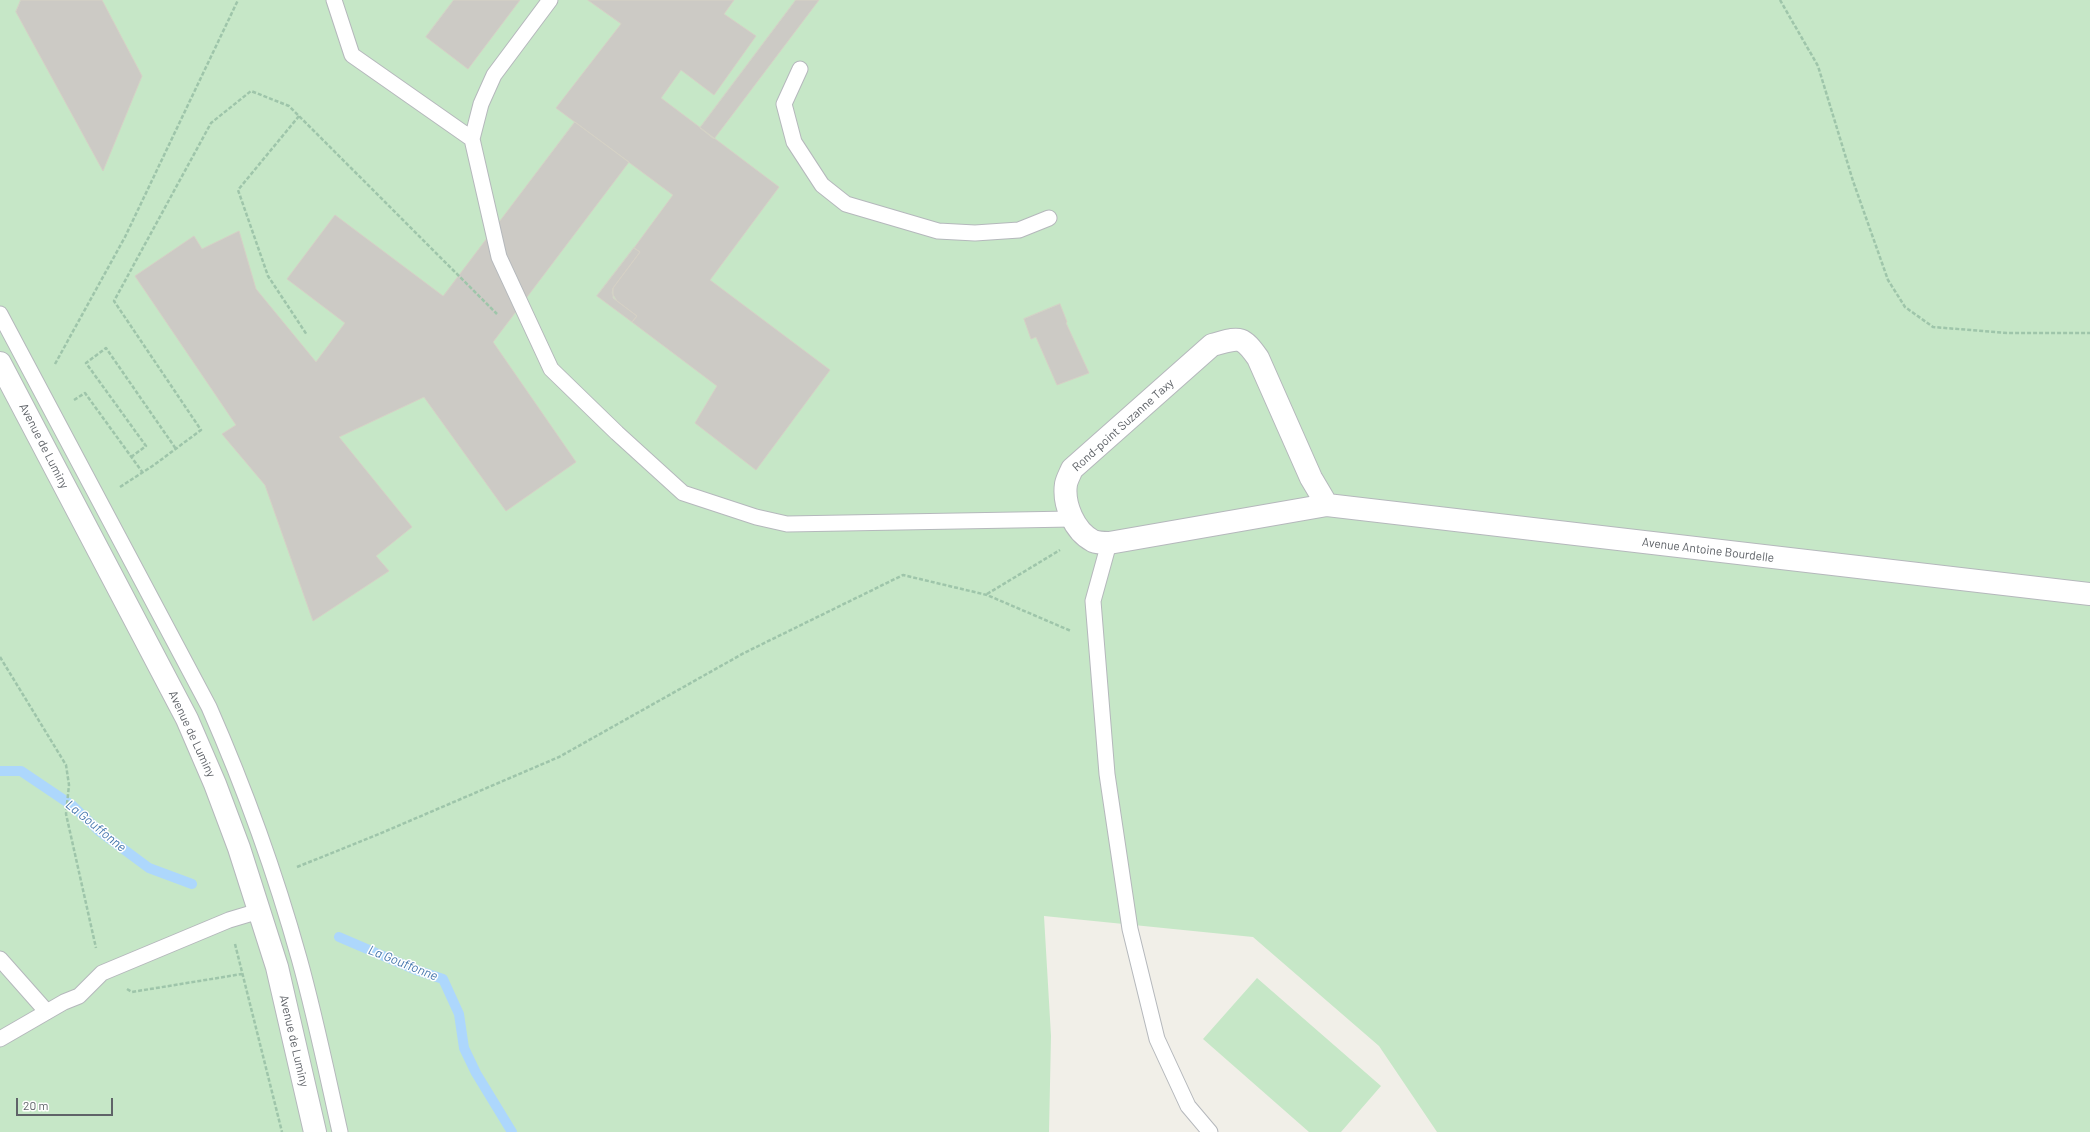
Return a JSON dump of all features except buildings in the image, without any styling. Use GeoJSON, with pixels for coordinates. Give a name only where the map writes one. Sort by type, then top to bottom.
{"type":"FeatureCollection","features":[{"type":"Feature","properties":{"kind":"street","name":"Rond-point Suzanne Taxy"},"geometry":{"type":"LineString","coordinates":[[1076,525],[1067,501],[1066,483],[1072,469],[1212,345],[1236,339],[1247,343],[1258,358],[1311,478],[1327,505]]}},
{"type":"Feature","properties":{"kind":"street","name":"Avenue de Luminy"},"geometry":{"type":"LineString","coordinates":[[0,363],[187,719],[215,784],[277,967],[315,1132]]}},
{"type":"Feature","properties":{"kind":"street"},"geometry":{"type":"LineString","coordinates":[[1076,525],[1094,541],[1109,543],[1327,505]]}},
{"type":"Feature","properties":{"kind":"street","name":"Avenue Antoine Bourdelle"},"geometry":{"type":"LineString","coordinates":[[1327,505],[2090,594]]}},
{"type":"Feature","properties":{"kind":"lane"},"geometry":{"type":"LineString","coordinates":[[334,0],[352,55],[472,139]]}},
{"type":"Feature","properties":{"kind":"lane"},"geometry":{"type":"LineString","coordinates":[[550,0],[494,75],[481,104],[472,139],[499,257],[551,369],[683,492],[756,517],[787,524],[1076,525]]}},
{"type":"Feature","properties":{"kind":"lane"},"geometry":{"type":"LineString","coordinates":[[800,69],[784,104],[794,142],[822,185],[846,204],[938,231],[975,233],[1019,230],[1049,218]]}},
{"type":"Feature","properties":{"kind":"lane"},"geometry":{"type":"LineString","coordinates":[[0,314],[209,708],[237,772],[274,876],[300,960],[340,1132]]}},
{"type":"Feature","properties":{"kind":"lane"},"geometry":{"type":"LineString","coordinates":[[1109,543],[1093,601],[1107,774],[1130,929],[1157,1039],[1188,1106],[1210,1132]]}},
{"type":"Feature","properties":{"kind":"lane"},"geometry":{"type":"LineString","coordinates":[[0,1039],[47,1012],[79,996],[102,973],[229,920],[259,911]]}},
{"type":"Feature","properties":{"kind":"lane"},"geometry":{"type":"LineString","coordinates":[[0,959],[47,1012]]}},
{"type":"Feature","properties":{"kind":"path"},"geometry":{"type":"LineString","coordinates":[[55,365],[125,237],[238,0]]}},
{"type":"Feature","properties":{"kind":"path"},"geometry":{"type":"LineString","coordinates":[[1780,0],[1818,66],[1853,181],[1888,280],[1905,307],[1933,327],[2007,333],[2090,333]]}},
{"type":"Feature","properties":{"kind":"path"},"geometry":{"type":"LineString","coordinates":[[121,488],[201,430],[114,301],[211,123],[251,91],[289,106],[500,318]]}},
{"type":"Feature","properties":{"kind":"path"},"geometry":{"type":"LineString","coordinates":[[299,116],[238,190],[268,276],[307,334]]}},
{"type":"Feature","properties":{"kind":"path"},"geometry":{"type":"LineString","coordinates":[[131,457],[146,446],[86,363],[106,348],[176,449]]}},
{"type":"Feature","properties":{"kind":"path"},"geometry":{"type":"LineString","coordinates":[[70,403],[85,393],[143,473]]}},
{"type":"Feature","properties":{"kind":"path"},"geometry":{"type":"LineString","coordinates":[[986,595],[1067,546],[1076,525]]}},
{"type":"Feature","properties":{"kind":"path"},"geometry":{"type":"LineString","coordinates":[[274,876],[379,834],[559,757],[744,653],[903,575],[986,595],[1097,643]]}},
{"type":"Feature","properties":{"kind":"path"},"geometry":{"type":"LineString","coordinates":[[0,657],[66,765],[69,785],[66,814]]}},
{"type":"Feature","properties":{"kind":"path"},"geometry":{"type":"LineString","coordinates":[[229,920],[282,1132]]}},
{"type":"Feature","properties":{"kind":"green space"},"geometry":{"type":"Polygon","coordinates":[[[0,0],[2090,0],[2090,1132],[1437,1132],[1379,1046],[1253,937],[1044,916],[1051,1036],[1049,1132],[0,1132],[0,0]]]}},
{"type":"Feature","properties":{"kind":"green space"},"geometry":{"type":"Polygon","coordinates":[[[1257,978],[1381,1086],[1341,1132],[1309,1132],[1203,1039],[1257,978]]]}},
{"type":"Feature","properties":{"kind":"waterway","name":"La Gouffonne"},"geometry":{"type":"LineString","coordinates":[[0,771],[21,771],[73,806],[99,831],[149,868],[192,884]]}},
{"type":"Feature","properties":{"kind":"waterway","name":"La Gouffonne"},"geometry":{"type":"LineString","coordinates":[[339,937],[416,970],[443,979],[459,1014],[464,1048],[476,1073],[512,1132]]}}]}
